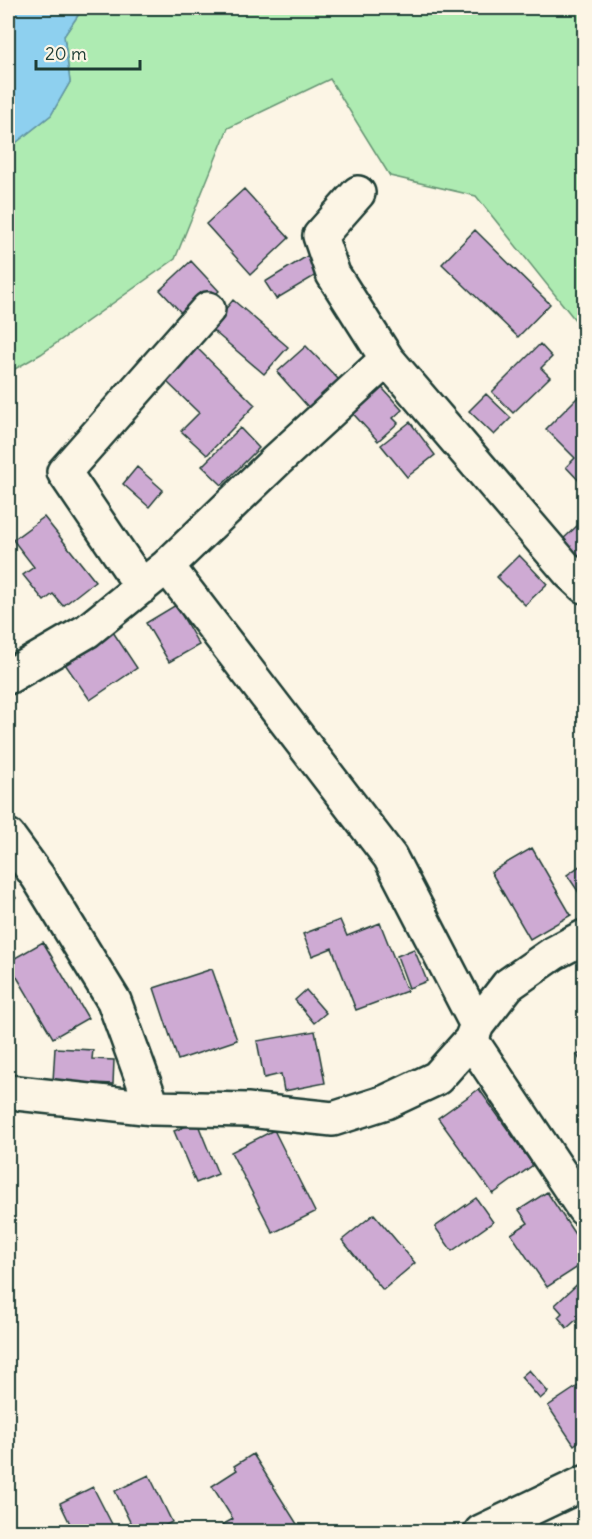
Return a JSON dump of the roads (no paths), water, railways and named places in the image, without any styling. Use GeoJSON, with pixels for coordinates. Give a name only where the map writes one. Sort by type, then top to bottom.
{"type":"FeatureCollection","features":[{"type":"Feature","properties":{"kind":"street"},"geometry":{"type":"LineString","coordinates":[[358,193],[320,236],[333,274],[387,359],[570,573],[585,586]]}},
{"type":"Feature","properties":{"kind":"street"},"geometry":{"type":"LineString","coordinates":[[142,587],[64,472],[208,309]]}},
{"type":"Feature","properties":{"kind":"street"},"geometry":{"type":"LineString","coordinates":[[8,677],[87,631],[142,587],[387,359]]}},
{"type":"Feature","properties":{"kind":"street"},"geometry":{"type":"LineString","coordinates":[[167,566],[390,857],[474,1033],[585,1209]]}},
{"type":"Feature","properties":{"kind":"street"},"geometry":{"type":"LineString","coordinates":[[8,836],[38,877],[114,1001],[153,1108]]}},
{"type":"Feature","properties":{"kind":"street"},"geometry":{"type":"LineString","coordinates":[[8,1092],[153,1108],[248,1110],[333,1119],[386,1102],[437,1078],[474,1033],[508,985],[554,953],[585,937]]}},
{"type":"Feature","properties":{"kind":"street"},"geometry":{"type":"LineString","coordinates":[[482,1532],[585,1483]]}},
{"type":"Feature","properties":{"kind":"water"},"geometry":{"type":"Polygon","coordinates":[[[8,8],[83,8],[64,36],[70,82],[51,115],[8,149],[8,8]]]}}]}
